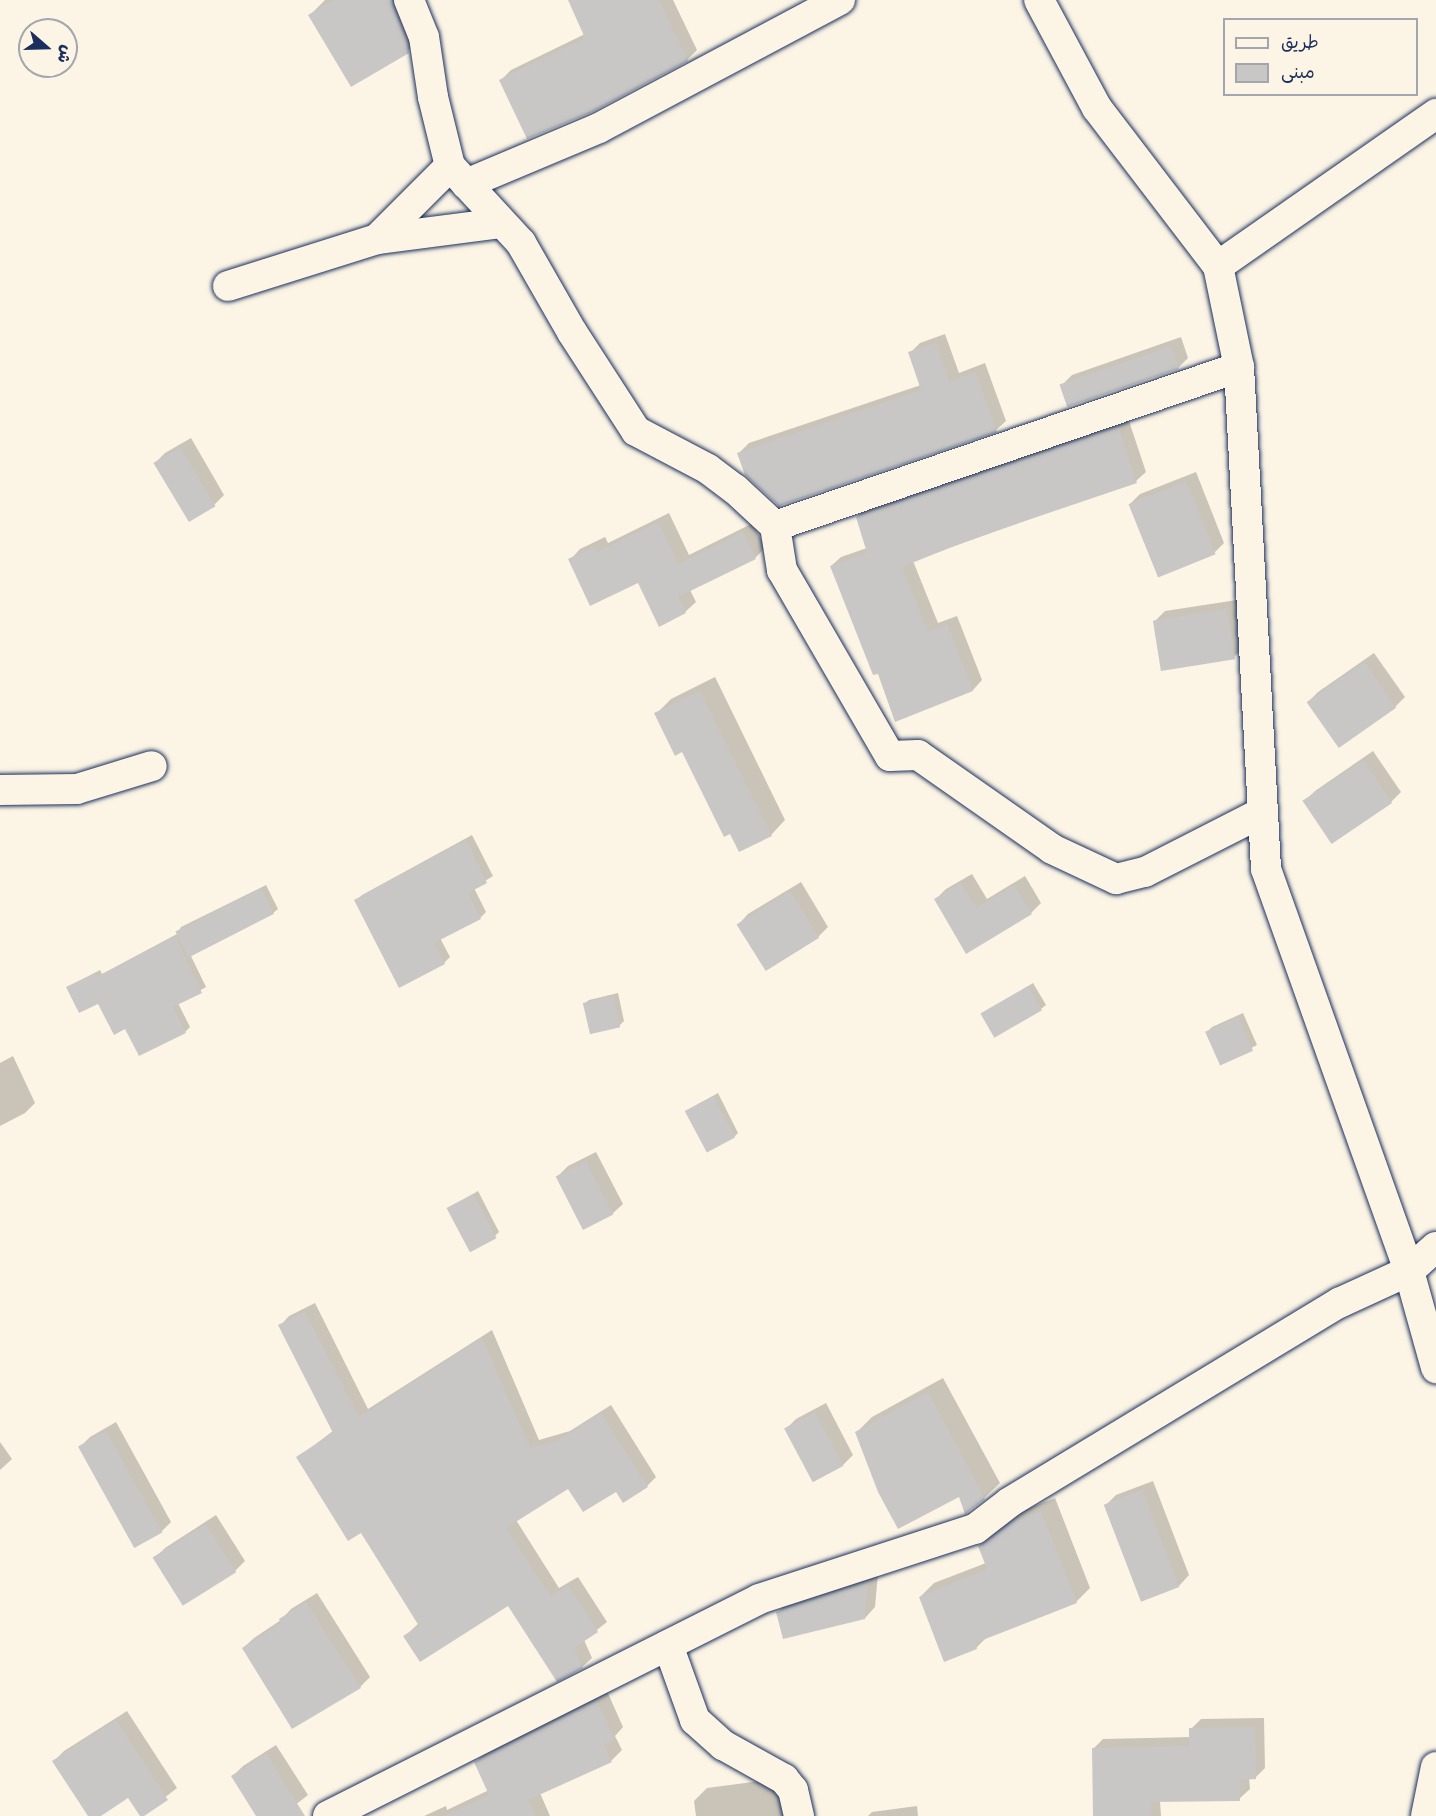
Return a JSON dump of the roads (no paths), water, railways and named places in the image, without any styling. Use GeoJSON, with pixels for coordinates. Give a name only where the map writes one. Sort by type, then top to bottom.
{"type":"FeatureCollection","features":[{"type":"Feature","properties":{"kind":"street"},"geometry":{"type":"LineString","coordinates":[[409,0],[424,37],[433,97],[458,175],[521,243],[572,332],[636,431],[708,469],[735,489],[775,526],[782,570],[890,756],[918,755],[1052,849],[1116,879],[1145,872],[1263,812]]}},
{"type":"Feature","properties":{"kind":"street"},"geometry":{"type":"LineString","coordinates":[[377,239],[458,175],[599,128],[840,0]]}},
{"type":"Feature","properties":{"kind":"street"},"geometry":{"type":"LineString","coordinates":[[1039,0],[1097,108],[1218,266],[1239,367],[1266,869],[1409,1271],[1435,1360]]}},
{"type":"Feature","properties":{"kind":"street"},"geometry":{"type":"LineString","coordinates":[[1218,266],[1436,114]]}},
{"type":"Feature","properties":{"kind":"street"},"geometry":{"type":"LineString","coordinates":[[228,286],[377,239],[502,223]]}},
{"type":"Feature","properties":{"kind":"street"},"geometry":{"type":"LineString","coordinates":[[775,526],[1239,367]]}},
{"type":"Feature","properties":{"kind":"street"},"geometry":{"type":"LineString","coordinates":[[0,789],[77,789],[152,765]]}},
{"type":"Feature","properties":{"kind":"street"},"geometry":{"type":"LineString","coordinates":[[328,1816],[759,1599],[975,1529],[1010,1502],[1339,1303],[1409,1271],[1436,1247]]}},
{"type":"Feature","properties":{"kind":"street"},"geometry":{"type":"LineString","coordinates":[[668,1645],[695,1720],[723,1745],[784,1779],[793,1790],[799,1816]]}},
{"type":"Feature","properties":{"kind":"street"},"geometry":{"type":"LineString","coordinates":[[1426,1816],[1436,1767]]}}]}
